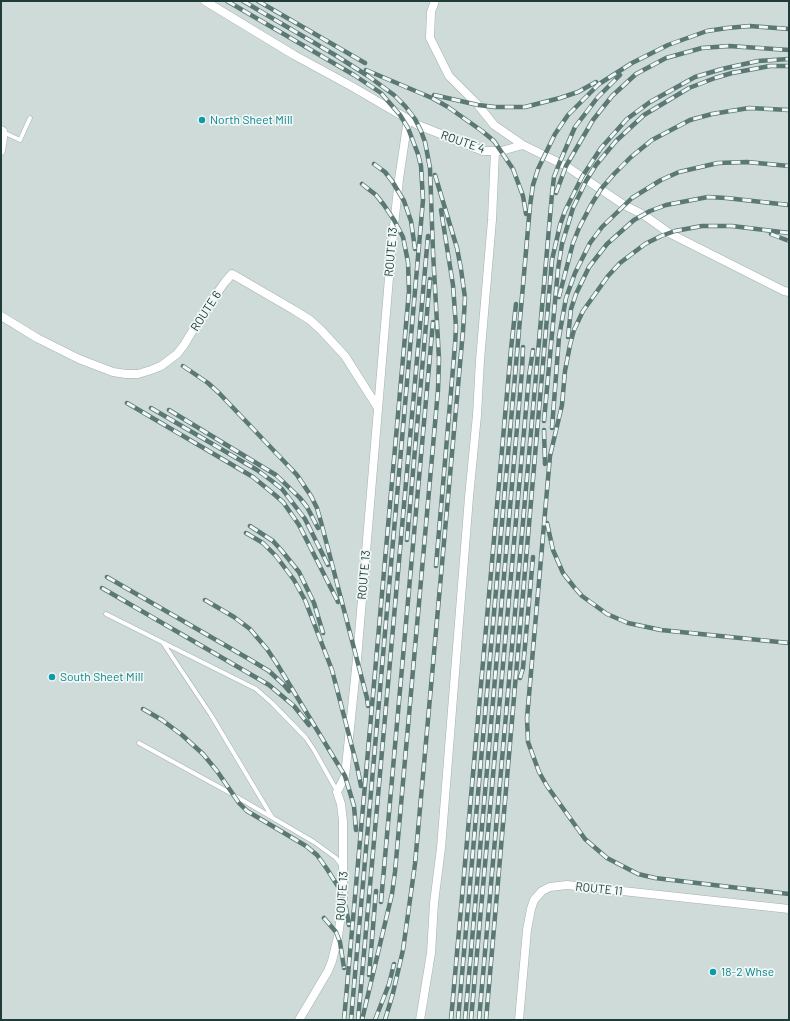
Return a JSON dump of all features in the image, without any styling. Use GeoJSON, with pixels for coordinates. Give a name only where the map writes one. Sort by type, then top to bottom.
{"type":"FeatureCollection","features":[{"type":"Feature","properties":{"kind":"street","name":"ROUTE 4"},"geometry":{"type":"LineString","coordinates":[[205,1],[294,55],[418,125],[483,151],[501,151],[523,145]]}},
{"type":"Feature","properties":{"kind":"street"},"geometry":{"type":"LineString","coordinates":[[435,1],[431,12],[430,38],[449,76],[478,105],[494,125],[523,145],[566,166],[624,205],[644,215],[669,233],[784,291],[789,292]]}},
{"type":"Feature","properties":{"kind":"street","name":"ROUTE 13"},"geometry":{"type":"LineString","coordinates":[[299,1020],[328,971],[332,961],[338,937],[343,899],[343,821],[341,804],[337,792],[345,776],[346,768],[357,659],[394,226],[408,120]]}},
{"type":"Feature","properties":{"kind":"street"},"geometry":{"type":"LineString","coordinates":[[1,151],[2,131]]}},
{"type":"Feature","properties":{"kind":"street"},"geometry":{"type":"LineString","coordinates":[[420,1020],[431,953],[434,903],[441,848],[468,497],[477,415],[480,360],[492,220],[495,151]]}},
{"type":"Feature","properties":{"kind":"street","name":"ROUTE 6"},"geometry":{"type":"LineString","coordinates":[[1,316],[37,338],[79,359],[113,372],[138,374],[161,366],[177,354],[184,345],[206,307],[232,274],[310,320],[321,330],[345,356],[378,408]]}},
{"type":"Feature","properties":{"kind":"street","name":"ROUTE 11"},"geometry":{"type":"LineString","coordinates":[[519,1020],[527,930],[531,909],[534,900],[542,891],[550,887],[567,885],[789,909]]}},
{"type":"Feature","properties":{"kind":"lane"},"geometry":{"type":"LineString","coordinates":[[2,131],[20,140],[30,118]]}},
{"type":"Feature","properties":{"kind":"lane"},"geometry":{"type":"LineString","coordinates":[[106,614],[256,689],[294,724],[314,750],[337,792]]}},
{"type":"Feature","properties":{"kind":"lane"},"geometry":{"type":"LineString","coordinates":[[162,642],[211,715],[272,817]]}},
{"type":"Feature","properties":{"kind":"lane"},"geometry":{"type":"LineString","coordinates":[[139,743],[272,817],[325,850],[336,858],[344,868]]}},
{"type":"Feature","properties":{"kind":"shaded area"},"geometry":{"type":"Polygon","coordinates":[[[1,1],[789,1],[789,1020],[1,1020],[1,1]]]}},
{"type":"Feature","properties":{"kind":"railway"},"geometry":{"type":"LineString","coordinates":[[227,1],[354,75],[381,93],[400,115],[408,128],[421,166],[423,200],[351,1020]]}},
{"type":"Feature","properties":{"kind":"railway"},"geometry":{"type":"LineString","coordinates":[[243,1],[335,55],[394,95],[415,119],[421,131],[425,142],[430,168],[439,359],[438,390],[395,872],[392,894],[362,1020]]}},
{"type":"Feature","properties":{"kind":"railway"},"geometry":{"type":"LineString","coordinates":[[258,1],[365,63]]}},
{"type":"Feature","properties":{"kind":"railway"},"geometry":{"type":"LineString","coordinates":[[458,1020],[530,206],[533,185],[538,169],[555,134],[568,115],[599,84],[632,63],[668,45],[707,31],[750,26],[789,29]]}},
{"type":"Feature","properties":{"kind":"railway"},"geometry":{"type":"LineString","coordinates":[[556,193],[566,166],[593,120],[612,96],[636,74],[666,58],[702,48],[729,46],[789,50]]}},
{"type":"Feature","properties":{"kind":"railway"},"geometry":{"type":"LineString","coordinates":[[486,1020],[552,260],[560,225],[565,211],[582,177],[601,148],[627,119],[650,102],[695,77],[758,61],[789,59]]}},
{"type":"Feature","properties":{"kind":"railway"},"geometry":{"type":"LineString","coordinates":[[544,421],[558,269],[562,244],[573,208],[586,181],[596,165],[616,141],[644,115],[689,88],[732,73],[770,66],[789,66]]}},
{"type":"Feature","properties":{"kind":"railway"},"geometry":{"type":"LineString","coordinates":[[366,70],[432,98],[448,107],[494,141],[513,169],[523,196],[526,214]]}},
{"type":"Feature","properties":{"kind":"railway"},"geometry":{"type":"LineString","coordinates":[[479,1020],[554,177],[575,127],[598,97],[620,75]]}},
{"type":"Feature","properties":{"kind":"railway"},"geometry":{"type":"LineString","coordinates":[[434,95],[478,105],[495,107],[525,107],[578,92],[596,82]]}},
{"type":"Feature","properties":{"kind":"railway"},"geometry":{"type":"LineString","coordinates":[[559,297],[573,243],[579,228],[601,189],[631,157],[652,140],[690,120],[712,114],[749,108],[789,110]]}},
{"type":"Feature","properties":{"kind":"railway"},"geometry":{"type":"LineString","coordinates":[[552,428],[559,337],[566,298],[575,273],[590,243],[602,227],[632,198],[661,180],[679,172],[718,163],[747,162],[789,166]]}},
{"type":"Feature","properties":{"kind":"railway"},"geometry":{"type":"LineString","coordinates":[[374,164],[385,172],[404,201],[411,221],[415,249]]}},
{"type":"Feature","properties":{"kind":"railway"},"geometry":{"type":"LineString","coordinates":[[385,1020],[403,950],[415,864],[465,298],[457,248],[435,175]]}},
{"type":"Feature","properties":{"kind":"railway"},"geometry":{"type":"LineString","coordinates":[[344,1020],[409,291],[408,262],[403,237],[384,205],[376,195],[362,184]]}},
{"type":"Feature","properties":{"kind":"railway"},"geometry":{"type":"LineString","coordinates":[[568,337],[571,309],[576,294],[589,267],[607,244],[634,220],[650,211],[666,205],[708,197],[789,205]]}},
{"type":"Feature","properties":{"kind":"railway"},"geometry":{"type":"LineString","coordinates":[[436,566],[456,327],[453,285],[441,210]]}},
{"type":"Feature","properties":{"kind":"railway"},"geometry":{"type":"LineString","coordinates":[[789,233],[732,226],[702,226],[675,231],[661,236],[645,244],[620,263],[608,276],[583,311],[574,330],[570,345],[565,371],[562,405],[550,456],[527,718],[528,742],[539,772],[547,786],[585,839],[607,858],[638,874],[655,878],[789,894]]}},
{"type":"Feature","properties":{"kind":"railway"},"geometry":{"type":"LineString","coordinates":[[771,234],[789,241]]}},
{"type":"Feature","properties":{"kind":"railway"},"geometry":{"type":"LineString","coordinates":[[358,1020],[428,236]]}},
{"type":"Feature","properties":{"kind":"railway"},"geometry":{"type":"LineString","coordinates":[[407,540],[430,279]]}},
{"type":"Feature","properties":{"kind":"railway"},"geometry":{"type":"LineString","coordinates":[[451,1020],[516,304]]}},
{"type":"Feature","properties":{"kind":"railway"},"geometry":{"type":"LineString","coordinates":[[381,902],[433,322]]}},
{"type":"Feature","properties":{"kind":"railway"},"geometry":{"type":"LineString","coordinates":[[465,1020],[523,347]]}},
{"type":"Feature","properties":{"kind":"railway"},"geometry":{"type":"LineString","coordinates":[[471,1020],[529,376],[533,350]]}},
{"type":"Feature","properties":{"kind":"railway"},"geometry":{"type":"LineString","coordinates":[[183,366],[208,383],[219,393],[297,475],[311,496],[317,508],[321,522],[368,706]]}},
{"type":"Feature","properties":{"kind":"railway"},"geometry":{"type":"LineString","coordinates":[[127,403],[253,477],[283,502],[299,525],[338,602]]}},
{"type":"Feature","properties":{"kind":"railway"},"geometry":{"type":"LineString","coordinates":[[151,408],[257,470],[282,489],[305,519],[328,565]]}},
{"type":"Feature","properties":{"kind":"railway"},"geometry":{"type":"LineString","coordinates":[[169,410],[276,475],[300,498],[307,507],[318,528]]}},
{"type":"Feature","properties":{"kind":"railway"},"geometry":{"type":"LineString","coordinates":[[544,430],[545,464]]}},
{"type":"Feature","properties":{"kind":"railway"},"geometry":{"type":"LineString","coordinates":[[547,523],[553,550],[563,573],[582,596],[607,614],[628,623],[661,630],[789,643]]}},
{"type":"Feature","properties":{"kind":"railway"},"geometry":{"type":"LineString","coordinates":[[250,526],[273,541],[299,572],[314,603],[323,633]]}},
{"type":"Feature","properties":{"kind":"railway"},"geometry":{"type":"LineString","coordinates":[[246,533],[263,543],[276,556],[294,580],[305,600],[332,670],[361,786]]}},
{"type":"Feature","properties":{"kind":"railway"},"geometry":{"type":"LineString","coordinates":[[520,678],[523,668],[533,557]]}},
{"type":"Feature","properties":{"kind":"railway"},"geometry":{"type":"LineString","coordinates":[[107,577],[269,671],[289,691]]}},
{"type":"Feature","properties":{"kind":"railway"},"geometry":{"type":"LineString","coordinates":[[102,588],[269,685],[294,706],[309,725]]}},
{"type":"Feature","properties":{"kind":"railway"},"geometry":{"type":"LineString","coordinates":[[205,600],[234,617],[250,629],[267,649],[277,664],[345,776],[354,806],[356,830]]}},
{"type":"Feature","properties":{"kind":"railway"},"geometry":{"type":"LineString","coordinates":[[143,709],[162,720],[182,735],[203,754],[217,771],[239,803],[247,811],[306,846],[317,855],[339,888],[346,908],[349,925]]}},
{"type":"Feature","properties":{"kind":"railway"},"geometry":{"type":"LineString","coordinates":[[369,975],[376,891]]}},
{"type":"Feature","properties":{"kind":"railway"},"geometry":{"type":"LineString","coordinates":[[324,918],[336,932],[340,942],[344,968]]}},
{"type":"Feature","properties":{"kind":"railway"},"geometry":{"type":"LineString","coordinates":[[375,1020],[389,984],[394,964]]}},
{"type":"Feature","properties":{"kind":"place","name":"North Sheet Mill"},"geometry":{"type":"Point","coordinates":[202,120]}},
{"type":"Feature","properties":{"kind":"place","name":"South Sheet Mill"},"geometry":{"type":"Point","coordinates":[52,677]}},
{"type":"Feature","properties":{"kind":"place","name":"18-2 Whse"},"geometry":{"type":"Point","coordinates":[713,972]}}]}
